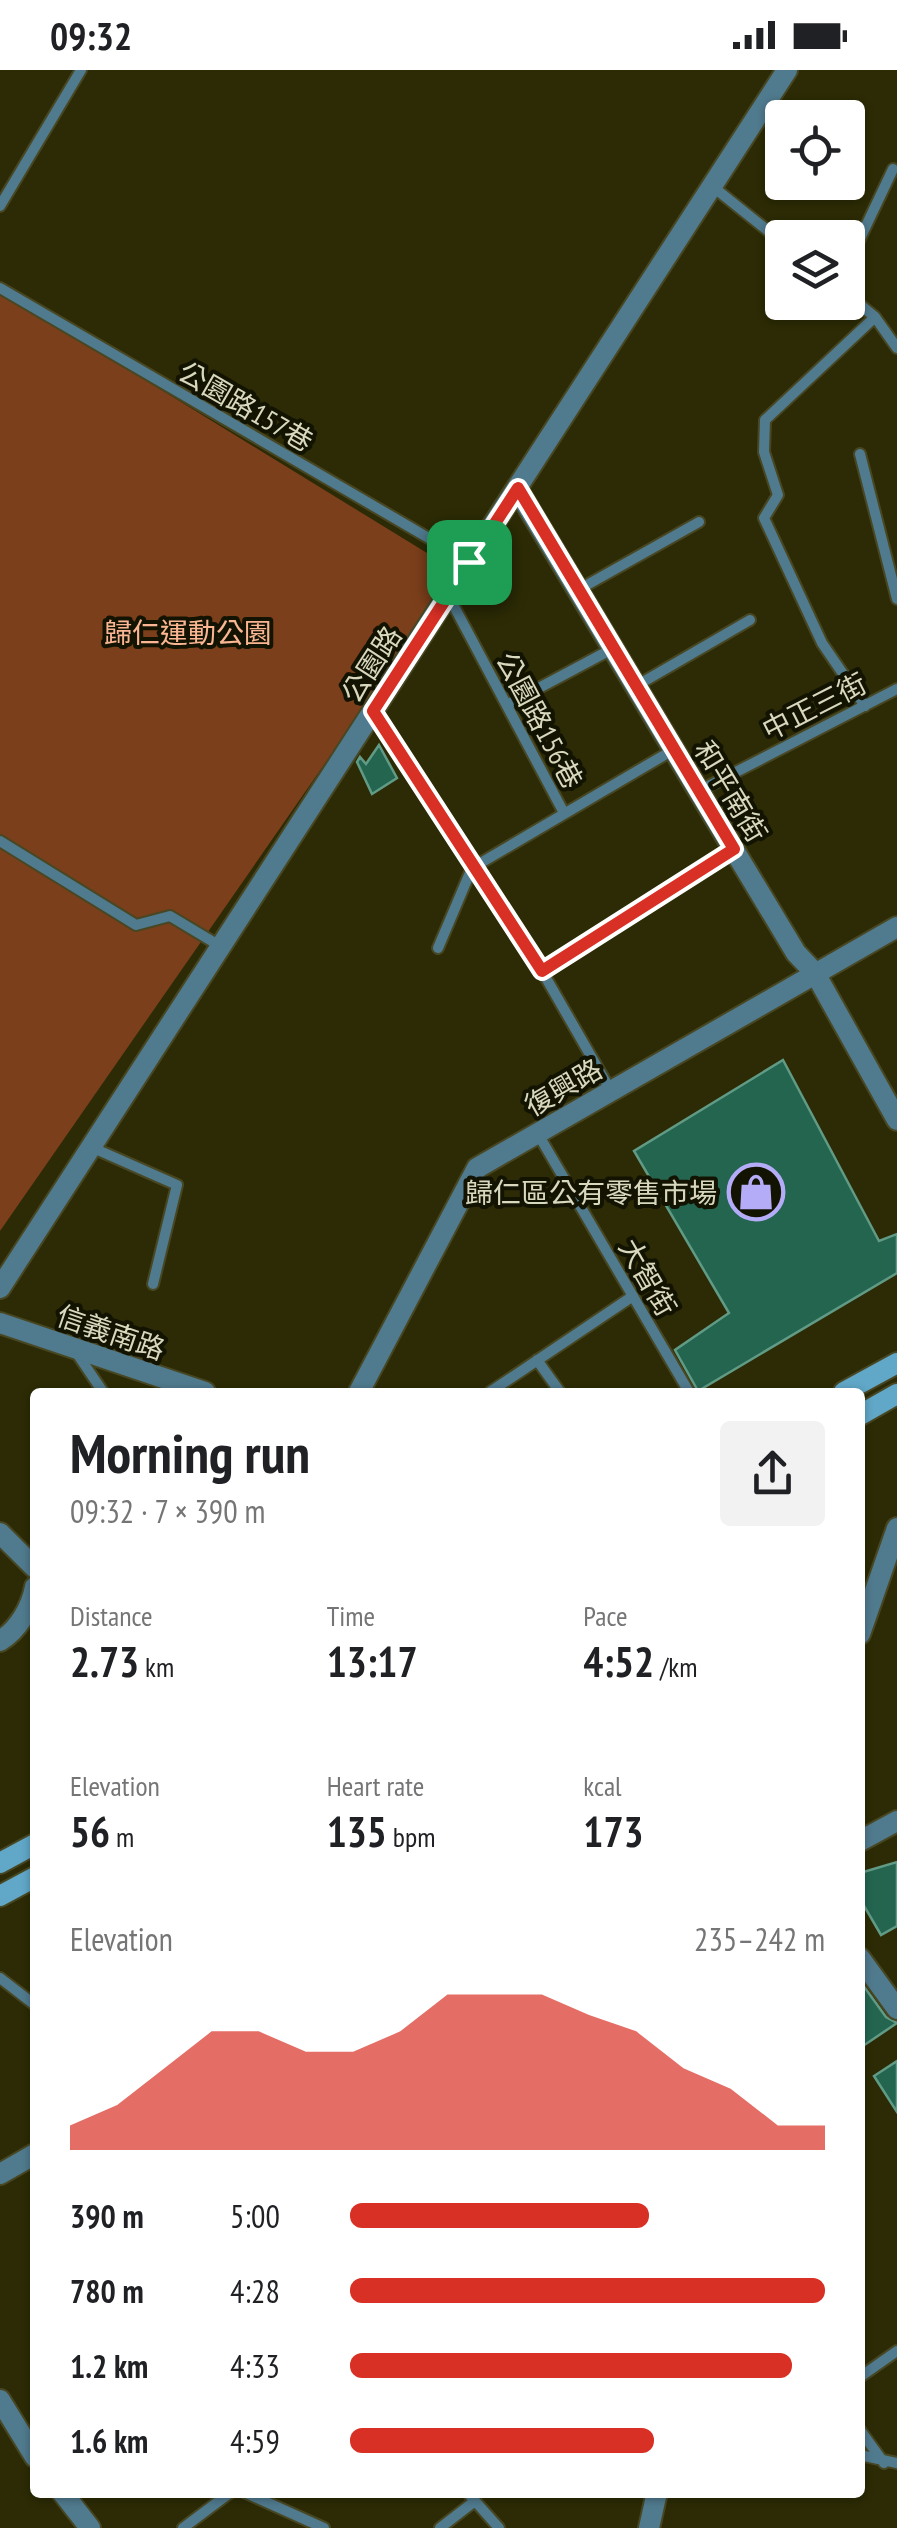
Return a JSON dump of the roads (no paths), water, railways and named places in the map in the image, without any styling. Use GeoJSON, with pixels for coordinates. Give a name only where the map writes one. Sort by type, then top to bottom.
{"type":"FeatureCollection","features":[{"type":"Feature","properties":{"kind":"main road"},"geometry":{"type":"LineString","coordinates":[[851,1388],[897,1362]]}},
{"type":"Feature","properties":{"kind":"main road"},"geometry":{"type":"LineString","coordinates":[[865,1412],[897,1394]]}},
{"type":"Feature","properties":{"kind":"main road"},"geometry":{"type":"LineString","coordinates":[[0,1863],[30,1847]]}},
{"type":"Feature","properties":{"kind":"main road"},"geometry":{"type":"LineString","coordinates":[[0,1896],[30,1879]]}},
{"type":"Feature","properties":{"kind":"street","name":"公園路"},"geometry":{"type":"LineString","coordinates":[[0,1288],[788,70]]}},
{"type":"Feature","properties":{"kind":"street","name":"和平南街"},"geometry":{"type":"LineString","coordinates":[[518,488],[796,954],[815,973],[897,1120]]}},
{"type":"Feature","properties":{"kind":"street","name":"復興路"},"geometry":{"type":"LineString","coordinates":[[362,1388],[477,1168],[897,926]]}},
{"type":"Feature","properties":{"kind":"street","name":"信義南路"},"geometry":{"type":"LineString","coordinates":[[0,1323],[193,1388]]}},
{"type":"Feature","properties":{"kind":"street"},"geometry":{"type":"LineString","coordinates":[[865,1620],[897,1528]]}},
{"type":"Feature","properties":{"kind":"street"},"geometry":{"type":"LineString","coordinates":[[0,1533],[30,1563]]}},
{"type":"Feature","properties":{"kind":"street"},"geometry":{"type":"LineString","coordinates":[[0,1641],[12,1634],[30,1604]]}},
{"type":"Feature","properties":{"kind":"street"},"geometry":{"type":"LineString","coordinates":[[865,1838],[897,1820]]}},
{"type":"Feature","properties":{"kind":"street"},"geometry":{"type":"LineString","coordinates":[[865,1965],[897,2008]]}},
{"type":"Feature","properties":{"kind":"street"},"geometry":{"type":"LineString","coordinates":[[0,2174],[30,2157]]}},
{"type":"Feature","properties":{"kind":"street"},"geometry":{"type":"LineString","coordinates":[[0,2400],[30,2447]]}},
{"type":"Feature","properties":{"kind":"street"},"geometry":{"type":"LineString","coordinates":[[67,2498],[90,2528]]}},
{"type":"Feature","properties":{"kind":"street"},"geometry":{"type":"LineString","coordinates":[[649,2528],[656,2498]]}},
{"type":"Feature","properties":{"kind":"lane"},"geometry":{"type":"LineString","coordinates":[[0,206],[81,70]]}},
{"type":"Feature","properties":{"kind":"lane"},"geometry":{"type":"LineString","coordinates":[[865,228],[893,169]]}},
{"type":"Feature","properties":{"kind":"lane"},"geometry":{"type":"LineString","coordinates":[[712,186],[765,228]]}},
{"type":"Feature","properties":{"kind":"lane","name":"公園路157巷"},"geometry":{"type":"LineString","coordinates":[[0,288],[469,562]]}},
{"type":"Feature","properties":{"kind":"lane"},"geometry":{"type":"LineString","coordinates":[[865,308],[897,348]]}},
{"type":"Feature","properties":{"kind":"lane"},"geometry":{"type":"LineString","coordinates":[[865,706],[822,644],[764,518],[778,495],[764,452],[766,420],[875,317]]}},
{"type":"Feature","properties":{"kind":"lane"},"geometry":{"type":"LineString","coordinates":[[886,330],[897,322]]}},
{"type":"Feature","properties":{"kind":"lane"},"geometry":{"type":"LineString","coordinates":[[860,454],[897,599]]}},
{"type":"Feature","properties":{"kind":"lane"},"geometry":{"type":"LineString","coordinates":[[578,590],[699,522]]}},
{"type":"Feature","properties":{"kind":"lane","name":"公園路156巷"},"geometry":{"type":"LineString","coordinates":[[448,594],[564,813]]}},
{"type":"Feature","properties":{"kind":"lane"},"geometry":{"type":"LineString","coordinates":[[636,686],[750,620]]}},
{"type":"Feature","properties":{"kind":"lane"},"geometry":{"type":"LineString","coordinates":[[507,706],[613,648]]}},
{"type":"Feature","properties":{"kind":"lane","name":"中正三街"},"geometry":{"type":"LineString","coordinates":[[699,791],[897,689]]}},
{"type":"Feature","properties":{"kind":"lane"},"geometry":{"type":"LineString","coordinates":[[373,711],[542,971],[612,1091]]}},
{"type":"Feature","properties":{"kind":"lane"},"geometry":{"type":"LineString","coordinates":[[438,948],[472,868],[674,750]]}},
{"type":"Feature","properties":{"kind":"lane"},"geometry":{"type":"LineString","coordinates":[[0,841],[136,925],[170,916],[221,947]]}},
{"type":"Feature","properties":{"kind":"lane"},"geometry":{"type":"LineString","coordinates":[[542,971],[734,849]]}},
{"type":"Feature","properties":{"kind":"lane","name":"大智街"},"geometry":{"type":"LineString","coordinates":[[537,1133],[687,1388]]}},
{"type":"Feature","properties":{"kind":"lane"},"geometry":{"type":"LineString","coordinates":[[91,1147],[178,1186],[154,1284]]}},
{"type":"Feature","properties":{"kind":"lane"},"geometry":{"type":"LineString","coordinates":[[496,1388],[633,1296]]}},
{"type":"Feature","properties":{"kind":"lane"},"geometry":{"type":"LineString","coordinates":[[73,1348],[100,1388]]}},
{"type":"Feature","properties":{"kind":"lane"},"geometry":{"type":"LineString","coordinates":[[537,1360],[557,1388]]}},
{"type":"Feature","properties":{"kind":"lane"},"geometry":{"type":"LineString","coordinates":[[0,1978],[30,2001]]}},
{"type":"Feature","properties":{"kind":"lane"},"geometry":{"type":"LineString","coordinates":[[865,2374],[897,2350]]}},
{"type":"Feature","properties":{"kind":"lane"},"geometry":{"type":"LineString","coordinates":[[865,2437],[884,2463]]}},
{"type":"Feature","properties":{"kind":"lane"},"geometry":{"type":"LineString","coordinates":[[865,2457],[897,2463]]}},
{"type":"Feature","properties":{"kind":"lane"},"geometry":{"type":"LineString","coordinates":[[184,2528],[223,2498]]}},
{"type":"Feature","properties":{"kind":"lane"},"geometry":{"type":"LineString","coordinates":[[257,2498],[324,2528]]}},
{"type":"Feature","properties":{"kind":"lane"},"geometry":{"type":"LineString","coordinates":[[440,2528],[467,2498]]}},
{"type":"Feature","properties":{"kind":"lane"},"geometry":{"type":"LineString","coordinates":[[473,2498],[500,2528]]}},
{"type":"Feature","properties":{"kind":"place","name":"歸仁區公有零售市場"},"geometry":{"type":"Point","coordinates":[756,1192]}},
{"type":"Feature","properties":{"kind":"park label","name":"歸仁運動公園"},"geometry":{"type":"Point","coordinates":[188,632]}}]}
